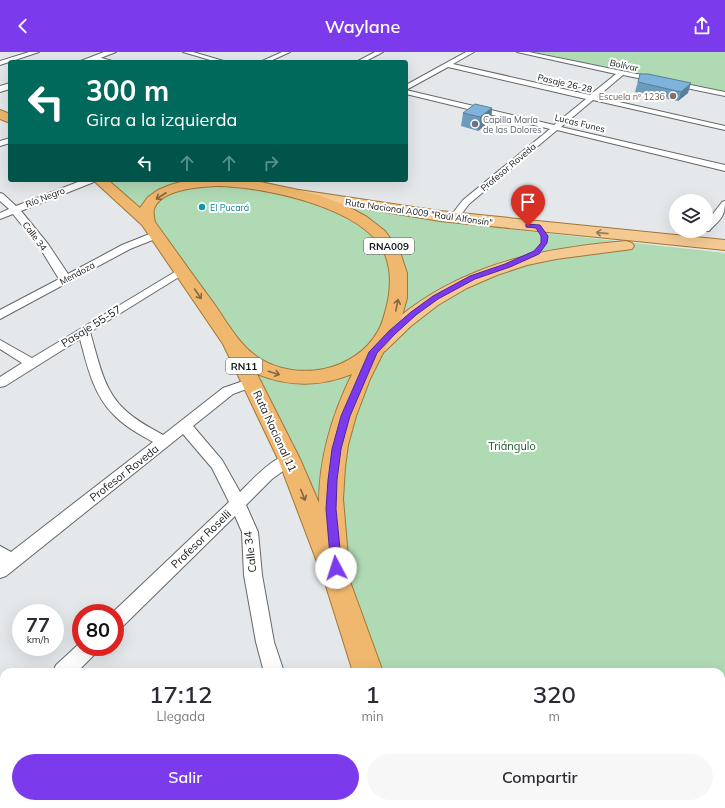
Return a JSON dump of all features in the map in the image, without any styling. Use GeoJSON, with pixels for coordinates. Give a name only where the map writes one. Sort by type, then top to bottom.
{"type":"FeatureCollection","features":[{"type":"Feature","properties":{"kind":"highway","name":"Ruta Nacional 11"},"geometry":{"type":"LineString","coordinates":[[102,182],[152,228],[183,270],[232,343],[289,459],[338,582]]}},
{"type":"Feature","properties":{"kind":"highway","name":"RNA009"},"geometry":{"type":"LineString","coordinates":[[152,228],[147,211],[151,203],[160,195],[172,189],[200,182]]}},
{"type":"Feature","properties":{"kind":"highway","name":"Ruta Nacional A009 \"Raúl Alfonsín\""},"geometry":{"type":"LineString","coordinates":[[244,182],[290,192]]}},
{"type":"Feature","properties":{"kind":"highway","name":"RNA009"},"geometry":{"type":"LineString","coordinates":[[290,192],[347,212],[373,228],[381,235],[392,252],[397,262],[399,275],[399,291],[396,308],[389,329],[373,352],[341,426],[332,480],[331,509],[338,582]]}},
{"type":"Feature","properties":{"kind":"highway","name":"RNA009"},"geometry":{"type":"LineString","coordinates":[[232,343],[254,365],[283,376],[302,378],[322,377],[343,371],[373,352]]}},
{"type":"Feature","properties":{"kind":"highway","name":"RN11"},"geometry":{"type":"LineString","coordinates":[[338,582],[367,668]]}},
{"type":"Feature","properties":{"kind":"main road","name":"Ruta Nacional A009 \"Raúl Alfonsín\""},"geometry":{"type":"LineString","coordinates":[[290,192],[454,218],[683,242],[696,238]]}},
{"type":"Feature","properties":{"kind":"main road"},"geometry":{"type":"LineString","coordinates":[[507,265],[536,252],[544,243],[544,236],[538,227]]}},
{"type":"Feature","properties":{"kind":"main road","name":"Ruta Nacional A009 \"Raúl Alfonsín\""},"geometry":{"type":"LineString","coordinates":[[711,238],[725,245]]}},
{"type":"Feature","properties":{"kind":"main road","name":"RNA009"},"geometry":{"type":"LineString","coordinates":[[373,352],[391,333],[413,314],[435,298],[473,277],[507,265],[574,251],[612,246],[683,242]]}},
{"type":"Feature","properties":{"kind":"street"},"geometry":{"type":"LineString","coordinates":[[10,60],[36,52]]}},
{"type":"Feature","properties":{"kind":"street"},"geometry":{"type":"LineString","coordinates":[[88,60],[112,52]]}},
{"type":"Feature","properties":{"kind":"street"},"geometry":{"type":"LineString","coordinates":[[191,52],[217,60]]}},
{"type":"Feature","properties":{"kind":"street"},"geometry":{"type":"LineString","coordinates":[[268,60],[287,52]]}},
{"type":"Feature","properties":{"kind":"street"},"geometry":{"type":"LineString","coordinates":[[363,60],[380,52]]}},
{"type":"Feature","properties":{"kind":"street"},"geometry":{"type":"LineString","coordinates":[[408,87],[471,52]]}},
{"type":"Feature","properties":{"kind":"street","name":"Bolívar"},"geometry":{"type":"LineString","coordinates":[[520,52],[725,94]]}},
{"type":"Feature","properties":{"kind":"street"},"geometry":{"type":"LineString","coordinates":[[95,58],[102,60]]}},
{"type":"Feature","properties":{"kind":"street","name":"Pasaje 26-28"},"geometry":{"type":"LineString","coordinates":[[447,65],[725,128]]}},
{"type":"Feature","properties":{"kind":"street","name":"Profesor Roveda"},"geometry":{"type":"LineString","coordinates":[[454,218],[466,202],[621,73]]}},
{"type":"Feature","properties":{"kind":"street","name":"Lucas Funes"},"geometry":{"type":"LineString","coordinates":[[408,92],[725,168]]}},
{"type":"Feature","properties":{"kind":"street","name":"Río Negro"},"geometry":{"type":"LineString","coordinates":[[0,216],[86,182]]}},
{"type":"Feature","properties":{"kind":"street","name":"Calle 34"},"geometry":{"type":"LineString","coordinates":[[0,196],[15,209],[59,267],[66,279]]}},
{"type":"Feature","properties":{"kind":"street"},"geometry":{"type":"LineString","coordinates":[[713,223],[725,204]]}},
{"type":"Feature","properties":{"kind":"street","name":"Mendoza"},"geometry":{"type":"LineString","coordinates":[[0,315],[138,241],[152,228]]}},
{"type":"Feature","properties":{"kind":"street","name":"Pasaje 55-57"},"geometry":{"type":"LineString","coordinates":[[0,383],[183,270]]}},
{"type":"Feature","properties":{"kind":"street"},"geometry":{"type":"LineString","coordinates":[[84,331],[91,356],[112,405],[120,414],[163,442]]}},
{"type":"Feature","properties":{"kind":"street"},"geometry":{"type":"LineString","coordinates":[[0,344],[31,363]]}},
{"type":"Feature","properties":{"kind":"street","name":"Profesor Roveda"},"geometry":{"type":"LineString","coordinates":[[4,562],[228,391],[252,382]]}},
{"type":"Feature","properties":{"kind":"street","name":"Calle 34"},"geometry":{"type":"LineString","coordinates":[[184,426],[217,464],[238,503],[250,532],[253,575],[265,642],[273,668]]}},
{"type":"Feature","properties":{"kind":"street","name":"Profesor Roselli"},"geometry":{"type":"LineString","coordinates":[[124,613],[267,475],[289,459]]}},
{"type":"Feature","properties":{"kind":"street"},"geometry":{"type":"LineString","coordinates":[[67,668],[80,656]]}},
{"type":"Feature","properties":{"kind":"green space"},"geometry":{"type":"Polygon","coordinates":[[[534,52],[725,52],[725,92],[534,52]]]}},
{"type":"Feature","properties":{"kind":"green space","name":"Triángulo"},"geometry":{"type":"Polygon","coordinates":[[[103,182],[234,182],[282,194],[471,225],[725,253],[725,668],[364,668],[252,382],[156,235],[103,182]]]}},
{"type":"Feature","properties":{"kind":"building"},"geometry":{"type":"Polygon","coordinates":[[[640,74],[648,74],[691,83],[681,92],[638,82],[640,74]]]}},
{"type":"Feature","properties":{"kind":"building"},"geometry":{"type":"Polygon","coordinates":[[[475,104],[492,108],[480,117],[463,113],[475,104]]]}},
{"type":"Feature","properties":{"kind":"place","name":"Escuela nº 1236"},"geometry":{"type":"Point","coordinates":[673,96]}},
{"type":"Feature","properties":{"kind":"place","name":"Capilla María de las Dolores"},"geometry":{"type":"Point","coordinates":[475,124]}},
{"type":"Feature","properties":{"kind":"place","name":"El Pucará"},"geometry":{"type":"Point","coordinates":[202,207]}},
{"type":"Feature","properties":{"kind":"route"},"geometry":{"type":"LineString","coordinates":[[336,568],[331,509],[332,480],[337,449],[341,426],[373,352],[391,333],[435,298],[473,277],[507,265],[536,252],[544,243],[544,236],[538,227],[528,226]]}}]}
